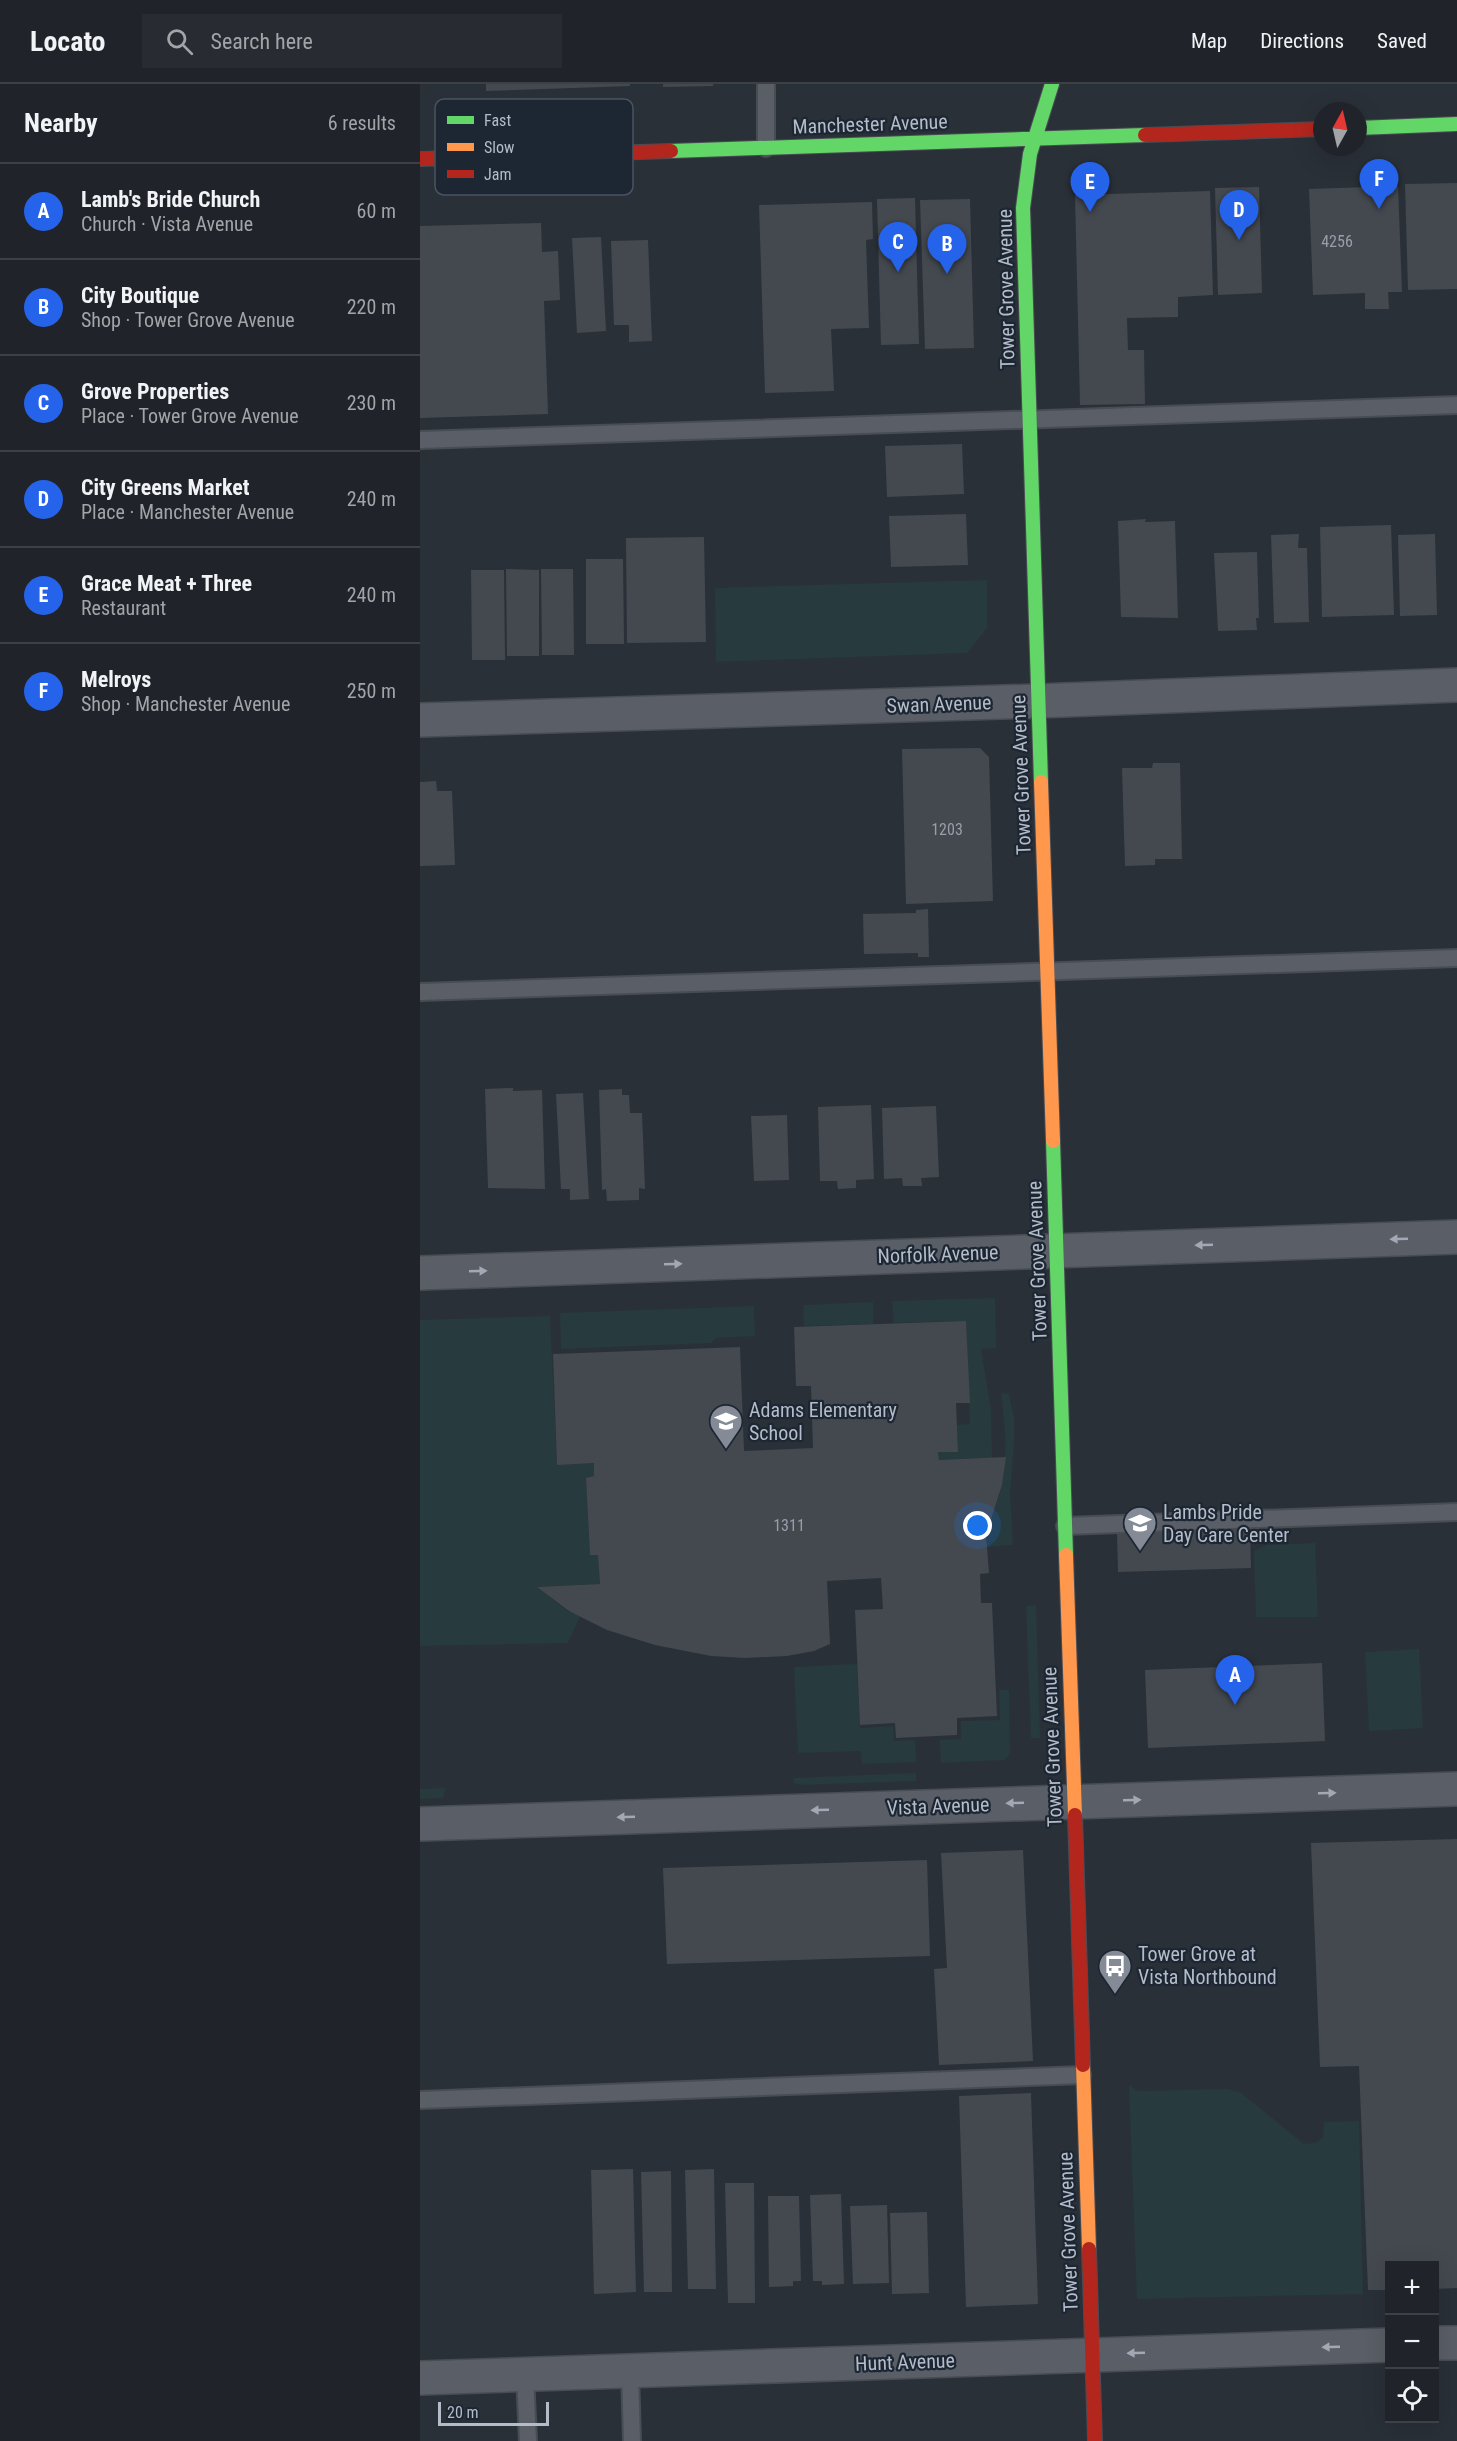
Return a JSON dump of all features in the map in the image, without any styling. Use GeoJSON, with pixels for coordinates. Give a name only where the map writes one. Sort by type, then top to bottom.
{"type":"FeatureCollection","features":[{"type":"Feature","properties":{"kind":"street","name":"Tower Grove Avenue"},"geometry":{"type":"LineString","coordinates":[[1052,84],[1032,138],[1026,167],[1022,208],[1095,2441]]}},
{"type":"Feature","properties":{"kind":"street"},"geometry":{"type":"LineString","coordinates":[[1367,128],[1457,124]]}},
{"type":"Feature","properties":{"kind":"street","name":"Manchester Avenue"},"geometry":{"type":"LineString","coordinates":[[633,152],[1313,129]]}},
{"type":"Feature","properties":{"kind":"street","name":"Manchester Avenue"},"geometry":{"type":"LineString","coordinates":[[420,159],[435,159]]}},
{"type":"Feature","properties":{"kind":"street","name":"Swan Avenue"},"geometry":{"type":"LineString","coordinates":[[420,720],[1038,701],[1457,685]]}},
{"type":"Feature","properties":{"kind":"street","name":"Norfolk Avenue"},"geometry":{"type":"LineString","coordinates":[[420,1273],[1457,1237]]}},
{"type":"Feature","properties":{"kind":"street","name":"Vista Avenue"},"geometry":{"type":"LineString","coordinates":[[420,1824],[1457,1789]]}},
{"type":"Feature","properties":{"kind":"street"},"geometry":{"type":"LineString","coordinates":[[1439,2343],[1457,2343]]}},
{"type":"Feature","properties":{"kind":"street","name":"Hunt Avenue"},"geometry":{"type":"LineString","coordinates":[[420,2378],[1385,2345]]}},
{"type":"Feature","properties":{"kind":"lane"},"geometry":{"type":"LineString","coordinates":[[766,84],[766,148]]}},
{"type":"Feature","properties":{"kind":"lane"},"geometry":{"type":"LineString","coordinates":[[420,440],[1457,405]]}},
{"type":"Feature","properties":{"kind":"lane"},"geometry":{"type":"LineString","coordinates":[[420,992],[1457,958]]}},
{"type":"Feature","properties":{"kind":"lane"},"geometry":{"type":"LineString","coordinates":[[1065,1526],[1457,1512]]}},
{"type":"Feature","properties":{"kind":"lane"},"geometry":{"type":"LineString","coordinates":[[420,2100],[1082,2075]]}},
{"type":"Feature","properties":{"kind":"lane"},"geometry":{"type":"LineString","coordinates":[[630,2372],[632,2441]]}},
{"type":"Feature","properties":{"kind":"lane"},"geometry":{"type":"LineString","coordinates":[[525,2375],[528,2441]]}},
{"type":"Feature","properties":{"kind":"green space"},"geometry":{"type":"Polygon","coordinates":[[[987,580],[987,628],[967,653],[716,662],[715,588],[987,580]]]}},
{"type":"Feature","properties":{"kind":"green space"},"geometry":{"type":"Polygon","coordinates":[[[995,1298],[996,1348],[981,1349],[991,1410],[992,1458],[939,1460],[938,1452],[958,1452],[957,1425],[970,1424],[966,1321],[894,1323],[892,1301],[995,1298]]]}},
{"type":"Feature","properties":{"kind":"green space"},"geometry":{"type":"Polygon","coordinates":[[[873,1302],[873,1324],[804,1326],[803,1305],[873,1302]]]}},
{"type":"Feature","properties":{"kind":"green space"},"geometry":{"type":"Polygon","coordinates":[[[754,1306],[755,1336],[716,1338],[711,1343],[561,1349],[560,1313],[754,1306]]]}},
{"type":"Feature","properties":{"kind":"green space"},"geometry":{"type":"Polygon","coordinates":[[[550,1316],[557,1464],[594,1463],[594,1476],[586,1478],[590,1554],[598,1555],[600,1584],[537,1587],[568,1611],[580,1616],[568,1643],[420,1646],[420,1320],[550,1316]]]}},
{"type":"Feature","properties":{"kind":"green space"},"geometry":{"type":"Polygon","coordinates":[[[1001,1393],[1009,1394],[1014,1418],[1010,1494],[1013,1545],[987,1547],[988,1531],[1000,1491],[1005,1461],[1005,1427],[1001,1393]]]}},
{"type":"Feature","properties":{"kind":"green space"},"geometry":{"type":"Polygon","coordinates":[[[1315,1543],[1318,1617],[1256,1617],[1254,1551],[1267,1545],[1315,1543]]]}},
{"type":"Feature","properties":{"kind":"green space"},"geometry":{"type":"Polygon","coordinates":[[[1036,1605],[1040,1738],[1031,1738],[1026,1606],[1036,1605]]]}},
{"type":"Feature","properties":{"kind":"green space"},"geometry":{"type":"Polygon","coordinates":[[[1419,1649],[1423,1728],[1369,1731],[1365,1652],[1419,1649]]]}},
{"type":"Feature","properties":{"kind":"green space"},"geometry":{"type":"Polygon","coordinates":[[[857,1664],[860,1728],[893,1726],[894,1741],[915,1740],[916,1762],[862,1764],[861,1751],[798,1753],[794,1667],[857,1664]]]}},
{"type":"Feature","properties":{"kind":"green space"},"geometry":{"type":"Polygon","coordinates":[[[999,1690],[1009,1690],[1010,1754],[1004,1760],[941,1763],[940,1740],[961,1739],[961,1721],[1000,1720],[999,1690]]]}},
{"type":"Feature","properties":{"kind":"green space"},"geometry":{"type":"Polygon","coordinates":[[[916,1773],[916,1781],[800,1785],[794,1783],[794,1778],[916,1773]]]}},
{"type":"Feature","properties":{"kind":"green space"},"geometry":{"type":"Polygon","coordinates":[[[446,1788],[443,1798],[420,1799],[420,1789],[446,1788]]]}},
{"type":"Feature","properties":{"kind":"green space"},"geometry":{"type":"Polygon","coordinates":[[[1129,2085],[1138,2091],[1228,2089],[1241,2093],[1304,2144],[1315,2143],[1323,2138],[1324,2122],[1359,2121],[1363,2294],[1137,2299],[1129,2085]]]}},
{"type":"Feature","properties":{"kind":"building"},"geometry":{"type":"Polygon","coordinates":[[[486,84],[630,84],[630,86],[486,91],[486,84]]]}},
{"type":"Feature","properties":{"kind":"building"},"geometry":{"type":"Polygon","coordinates":[[[663,84],[713,84],[713,86],[663,87],[663,84]]]}},
{"type":"Feature","properties":{"kind":"building"},"geometry":{"type":"Polygon","coordinates":[[[1457,183],[1457,289],[1408,290],[1405,184],[1457,183]]]}},
{"type":"Feature","properties":{"kind":"building"},"geometry":{"type":"Polygon","coordinates":[[[1398,186],[1402,292],[1388,292],[1389,309],[1365,309],[1365,293],[1313,295],[1309,189],[1398,186]]]}},
{"type":"Feature","properties":{"kind":"building"},"geometry":{"type":"Polygon","coordinates":[[[1259,187],[1262,293],[1218,295],[1215,188],[1259,187]]]}},
{"type":"Feature","properties":{"kind":"building"},"geometry":{"type":"Polygon","coordinates":[[[1210,191],[1213,295],[1178,297],[1178,317],[1127,318],[1128,350],[1144,350],[1145,404],[1080,405],[1075,195],[1210,191]]]}},
{"type":"Feature","properties":{"kind":"building"},"geometry":{"type":"Polygon","coordinates":[[[915,198],[919,344],[881,345],[877,199],[915,198]]]}},
{"type":"Feature","properties":{"kind":"building"},"geometry":{"type":"Polygon","coordinates":[[[970,199],[974,348],[925,349],[920,200],[970,199]]]}},
{"type":"Feature","properties":{"kind":"building"},"geometry":{"type":"Polygon","coordinates":[[[872,202],[873,239],[866,240],[869,328],[831,329],[834,391],[765,393],[759,205],[872,202]]]}},
{"type":"Feature","properties":{"kind":"building"},"geometry":{"type":"Polygon","coordinates":[[[541,223],[542,252],[558,251],[560,300],[544,301],[548,414],[420,418],[420,226],[541,223]]]}},
{"type":"Feature","properties":{"kind":"building"},"geometry":{"type":"Polygon","coordinates":[[[601,237],[606,331],[577,333],[572,238],[601,237]]]}},
{"type":"Feature","properties":{"kind":"building"},"geometry":{"type":"Polygon","coordinates":[[[648,240],[652,341],[629,342],[629,325],[614,325],[611,241],[648,240]]]}},
{"type":"Feature","properties":{"kind":"building"},"geometry":{"type":"Polygon","coordinates":[[[962,444],[964,494],[887,497],[885,446],[962,444]]]}},
{"type":"Feature","properties":{"kind":"building"},"geometry":{"type":"Polygon","coordinates":[[[966,514],[968,565],[891,567],[889,516],[966,514]]]}},
{"type":"Feature","properties":{"kind":"building"},"geometry":{"type":"Polygon","coordinates":[[[1146,519],[1145,522],[1175,521],[1178,618],[1121,617],[1118,521],[1146,519]]]}},
{"type":"Feature","properties":{"kind":"building"},"geometry":{"type":"Polygon","coordinates":[[[1391,525],[1394,615],[1322,617],[1320,527],[1391,525]]]}},
{"type":"Feature","properties":{"kind":"building"},"geometry":{"type":"Polygon","coordinates":[[[1299,534],[1298,548],[1307,548],[1309,622],[1274,623],[1271,535],[1299,534]]]}},
{"type":"Feature","properties":{"kind":"building"},"geometry":{"type":"Polygon","coordinates":[[[1435,534],[1437,615],[1400,616],[1398,535],[1435,534]]]}},
{"type":"Feature","properties":{"kind":"building"},"geometry":{"type":"Polygon","coordinates":[[[704,537],[706,642],[627,643],[626,538],[704,537]]]}},
{"type":"Feature","properties":{"kind":"building"},"geometry":{"type":"Polygon","coordinates":[[[1257,552],[1259,618],[1256,618],[1257,630],[1218,631],[1214,553],[1257,552]]]}},
{"type":"Feature","properties":{"kind":"building"},"geometry":{"type":"Polygon","coordinates":[[[586,559],[623,559],[624,644],[586,644],[586,559]]]}},
{"type":"Feature","properties":{"kind":"building"},"geometry":{"type":"Polygon","coordinates":[[[506,569],[539,570],[539,656],[507,656],[506,569]]]}},
{"type":"Feature","properties":{"kind":"building"},"geometry":{"type":"Polygon","coordinates":[[[541,569],[573,569],[574,655],[542,655],[541,569]]]}},
{"type":"Feature","properties":{"kind":"building"},"geometry":{"type":"Polygon","coordinates":[[[471,570],[504,570],[505,660],[472,660],[471,570]]]}},
{"type":"Feature","properties":{"kind":"building"},"geometry":{"type":"Polygon","coordinates":[[[980,748],[989,757],[993,901],[906,904],[902,749],[980,748]]]}},
{"type":"Feature","properties":{"kind":"building"},"geometry":{"type":"Polygon","coordinates":[[[1153,763],[1180,763],[1182,859],[1155,859],[1155,865],[1125,866],[1122,768],[1152,768],[1153,763]]]}},
{"type":"Feature","properties":{"kind":"building"},"geometry":{"type":"Polygon","coordinates":[[[436,781],[437,791],[452,791],[455,865],[420,866],[420,782],[436,781]]]}},
{"type":"Feature","properties":{"kind":"building"},"geometry":{"type":"Polygon","coordinates":[[[928,909],[929,957],[918,957],[918,953],[864,954],[863,914],[916,913],[916,910],[928,909]]]}},
{"type":"Feature","properties":{"kind":"building"},"geometry":{"type":"Polygon","coordinates":[[[513,1088],[513,1091],[542,1090],[545,1189],[488,1188],[485,1089],[513,1088]]]}},
{"type":"Feature","properties":{"kind":"building"},"geometry":{"type":"Polygon","coordinates":[[[622,1089],[622,1095],[629,1095],[630,1113],[642,1113],[645,1189],[639,1188],[639,1200],[607,1201],[606,1189],[602,1190],[599,1090],[622,1089]]]}},
{"type":"Feature","properties":{"kind":"building"},"geometry":{"type":"Polygon","coordinates":[[[583,1093],[589,1199],[570,1200],[570,1189],[561,1189],[556,1094],[583,1093]]]}},
{"type":"Feature","properties":{"kind":"building"},"geometry":{"type":"Polygon","coordinates":[[[871,1105],[874,1179],[856,1180],[856,1188],[838,1189],[837,1181],[820,1181],[818,1107],[871,1105]]]}},
{"type":"Feature","properties":{"kind":"building"},"geometry":{"type":"Polygon","coordinates":[[[936,1106],[939,1177],[921,1178],[922,1186],[903,1186],[902,1178],[884,1179],[882,1108],[936,1106]]]}},
{"type":"Feature","properties":{"kind":"building"},"geometry":{"type":"Polygon","coordinates":[[[787,1115],[789,1180],[754,1181],[751,1116],[787,1115]]]}},
{"type":"Feature","properties":{"kind":"building","name":"Adams Elementary School"},"geometry":{"type":"Polygon","coordinates":[[[966,1321],[970,1403],[956,1403],[958,1452],[938,1452],[939,1460],[1006,1457],[1002,1485],[986,1535],[989,1573],[980,1574],[981,1603],[992,1603],[997,1716],[957,1718],[957,1735],[896,1738],[895,1723],[860,1725],[855,1610],[883,1609],[881,1578],[827,1581],[830,1644],[814,1651],[787,1656],[745,1658],[711,1656],[655,1645],[607,1630],[569,1611],[537,1587],[600,1584],[598,1555],[590,1555],[586,1478],[594,1476],[594,1463],[557,1465],[553,1354],[740,1347],[744,1451],[813,1448],[811,1386],[796,1386],[794,1327],[966,1321]]]}},
{"type":"Feature","properties":{"kind":"building"},"geometry":{"type":"Polygon","coordinates":[[[1250,1529],[1251,1568],[1118,1572],[1117,1533],[1250,1529]]]}},
{"type":"Feature","properties":{"kind":"building"},"geometry":{"type":"Polygon","coordinates":[[[1322,1663],[1325,1741],[1148,1748],[1145,1670],[1322,1663]]]}},
{"type":"Feature","properties":{"kind":"building"},"geometry":{"type":"Polygon","coordinates":[[[1457,1839],[1457,2288],[1439,2289],[1439,2261],[1385,2261],[1385,2290],[1368,2290],[1359,2066],[1320,2067],[1311,1843],[1457,1839]]]}},
{"type":"Feature","properties":{"kind":"building"},"geometry":{"type":"Polygon","coordinates":[[[1023,1850],[1033,2061],[939,2065],[934,1969],[947,1968],[941,1853],[1023,1850]]]}},
{"type":"Feature","properties":{"kind":"building"},"geometry":{"type":"Polygon","coordinates":[[[927,1860],[930,1956],[667,1964],[663,1868],[927,1860]]]}},
{"type":"Feature","properties":{"kind":"building"},"geometry":{"type":"Polygon","coordinates":[[[1031,2093],[1038,2304],[966,2307],[959,2096],[1031,2093]]]}},
{"type":"Feature","properties":{"kind":"building"},"geometry":{"type":"Polygon","coordinates":[[[633,2169],[636,2292],[594,2294],[591,2170],[633,2169]]]}},
{"type":"Feature","properties":{"kind":"building"},"geometry":{"type":"Polygon","coordinates":[[[714,2169],[716,2289],[688,2289],[685,2170],[714,2169]]]}},
{"type":"Feature","properties":{"kind":"building"},"geometry":{"type":"Polygon","coordinates":[[[671,2171],[672,2292],[644,2292],[641,2172],[671,2171]]]}},
{"type":"Feature","properties":{"kind":"building"},"geometry":{"type":"Polygon","coordinates":[[[725,2183],[754,2183],[755,2303],[728,2303],[725,2183]]]}},
{"type":"Feature","properties":{"kind":"building"},"geometry":{"type":"Polygon","coordinates":[[[841,2194],[844,2284],[822,2285],[822,2281],[813,2281],[810,2195],[841,2194]]]}},
{"type":"Feature","properties":{"kind":"building"},"geometry":{"type":"Polygon","coordinates":[[[768,2196],[799,2196],[801,2281],[793,2281],[793,2286],[769,2287],[768,2196]]]}},
{"type":"Feature","properties":{"kind":"building"},"geometry":{"type":"Polygon","coordinates":[[[887,2205],[889,2283],[853,2284],[850,2206],[887,2205]]]}},
{"type":"Feature","properties":{"kind":"building"},"geometry":{"type":"Polygon","coordinates":[[[927,2212],[929,2293],[892,2294],[890,2213],[927,2212]]]}},
{"type":"Feature","properties":{"kind":"traffic: fast"},"geometry":{"type":"LineString","coordinates":[[1041,782],[1023,208],[1030,154],[1052,84]]}},
{"type":"Feature","properties":{"kind":"traffic: fast"},"geometry":{"type":"LineString","coordinates":[[1367,128],[1457,124]]}},
{"type":"Feature","properties":{"kind":"traffic: fast"},"geometry":{"type":"LineString","coordinates":[[671,151],[1145,135]]}},
{"type":"Feature","properties":{"kind":"traffic: fast"},"geometry":{"type":"LineString","coordinates":[[1053,1141],[1066,1555]]}},
{"type":"Feature","properties":{"kind":"traffic: slow"},"geometry":{"type":"LineString","coordinates":[[1041,782],[1053,1141]]}},
{"type":"Feature","properties":{"kind":"traffic: slow"},"geometry":{"type":"LineString","coordinates":[[1066,1555],[1075,1815]]}},
{"type":"Feature","properties":{"kind":"traffic: slow"},"geometry":{"type":"LineString","coordinates":[[1083,2065],[1089,2249]]}},
{"type":"Feature","properties":{"kind":"traffic: jam"},"geometry":{"type":"LineString","coordinates":[[1145,135],[1313,129]]}},
{"type":"Feature","properties":{"kind":"traffic: jam"},"geometry":{"type":"LineString","coordinates":[[633,152],[671,151]]}},
{"type":"Feature","properties":{"kind":"traffic: jam"},"geometry":{"type":"LineString","coordinates":[[420,159],[435,159]]}},
{"type":"Feature","properties":{"kind":"traffic: jam"},"geometry":{"type":"LineString","coordinates":[[1075,1815],[1083,2065]]}},
{"type":"Feature","properties":{"kind":"traffic: jam"},"geometry":{"type":"LineString","coordinates":[[1089,2249],[1095,2441]]}},
{"type":"Feature","properties":{"kind":"place","name":"Melroys"},"geometry":{"type":"Point","coordinates":[1379,209]}},
{"type":"Feature","properties":{"kind":"place","name":"Grace Meat + Three"},"geometry":{"type":"Point","coordinates":[1090,212]}},
{"type":"Feature","properties":{"kind":"place","name":"City Greens Market"},"geometry":{"type":"Point","coordinates":[1239,240]}},
{"type":"Feature","properties":{"kind":"place","name":"Grove Properties"},"geometry":{"type":"Point","coordinates":[898,272]}},
{"type":"Feature","properties":{"kind":"place","name":"City Boutique"},"geometry":{"type":"Point","coordinates":[947,274]}},
{"type":"Feature","properties":{"kind":"place","name":"Adams Elementary School"},"geometry":{"type":"Point","coordinates":[726,1450]}},
{"type":"Feature","properties":{"kind":"place","name":"Lambs Pride Day Care Center"},"geometry":{"type":"Point","coordinates":[1140,1552]}},
{"type":"Feature","properties":{"kind":"place","name":"Lamb's Bride Church"},"geometry":{"type":"Point","coordinates":[1235,1705]}},
{"type":"Feature","properties":{"kind":"place","name":"Tower Grove at Vista Northbound"},"geometry":{"type":"Point","coordinates":[1115,1995]}}]}
